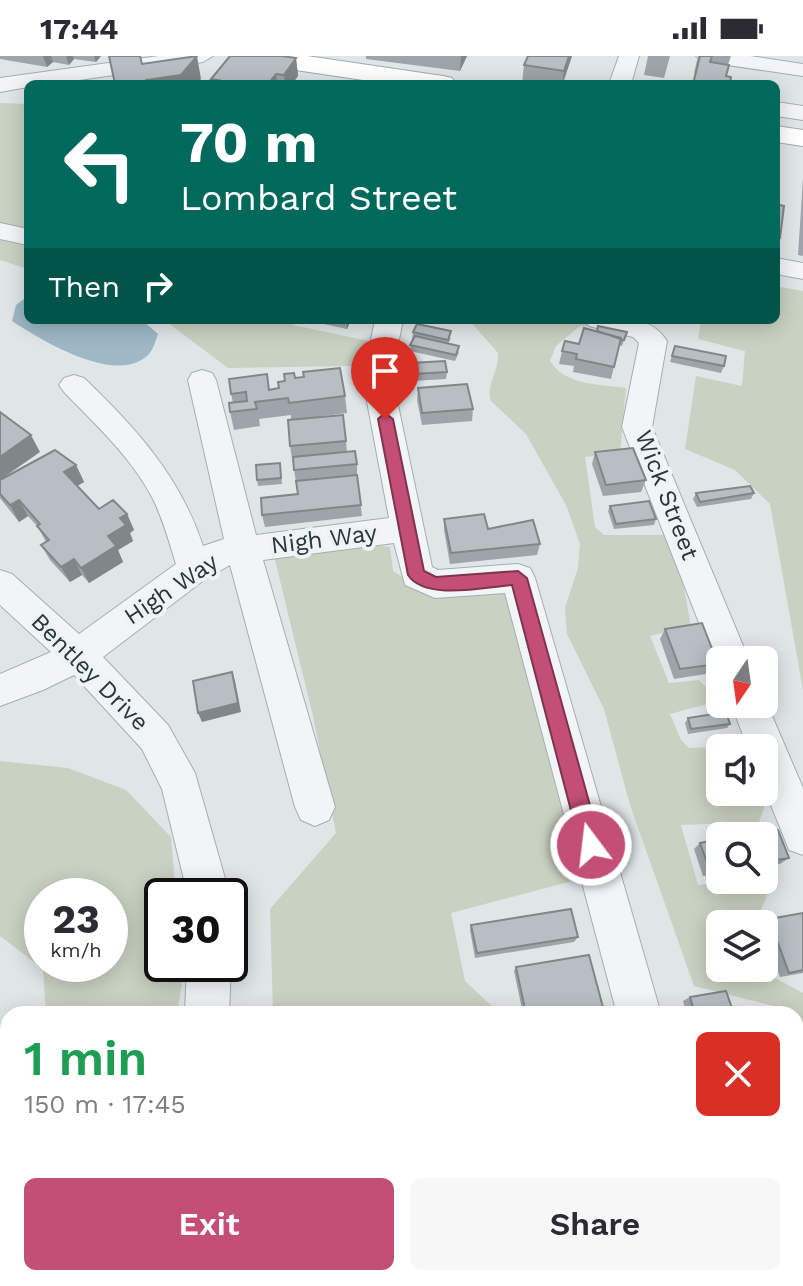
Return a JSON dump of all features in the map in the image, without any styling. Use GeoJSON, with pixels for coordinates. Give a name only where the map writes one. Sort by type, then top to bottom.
{"type":"FeatureCollection","features":[{"type":"Feature","properties":{"kind":"main road"},"geometry":{"type":"LineString","coordinates":[[255,56],[416,80]]}},
{"type":"Feature","properties":{"kind":"main road"},"geometry":{"type":"LineString","coordinates":[[780,135],[803,138]]}},
{"type":"Feature","properties":{"kind":"street"},"geometry":{"type":"LineString","coordinates":[[35,80],[203,56]]}},
{"type":"Feature","properties":{"kind":"street"},"geometry":{"type":"LineString","coordinates":[[621,80],[629,56]]}},
{"type":"Feature","properties":{"kind":"street"},"geometry":{"type":"LineString","coordinates":[[706,56],[803,70]]}},
{"type":"Feature","properties":{"kind":"street"},"geometry":{"type":"LineString","coordinates":[[0,85],[24,82]]}},
{"type":"Feature","properties":{"kind":"street"},"geometry":{"type":"LineString","coordinates":[[780,85],[803,89]]}},
{"type":"Feature","properties":{"kind":"street"},"geometry":{"type":"LineString","coordinates":[[780,110],[803,113]]}},
{"type":"Feature","properties":{"kind":"street"},"geometry":{"type":"LineString","coordinates":[[0,231],[24,236]]}},
{"type":"Feature","properties":{"kind":"street"},"geometry":{"type":"LineString","coordinates":[[780,267],[803,271]]}},
{"type":"Feature","properties":{"kind":"street"},"geometry":{"type":"LineString","coordinates":[[388,324],[379,368],[380,391],[417,575],[425,582],[435,584],[518,578],[637,1006]]}},
{"type":"Feature","properties":{"kind":"street","name":"Wick Street"},"geometry":{"type":"LineString","coordinates":[[616,324],[642,330],[653,341],[637,427],[725,646]]}},
{"type":"Feature","properties":{"kind":"street","name":"High Way"},"geometry":{"type":"LineString","coordinates":[[0,690],[22,684],[77,654],[219,553],[243,550],[202,380]]}},
{"type":"Feature","properties":{"kind":"street"},"geometry":{"type":"LineString","coordinates":[[74,385],[116,427],[153,473],[173,508],[194,568]]}},
{"type":"Feature","properties":{"kind":"street","name":"Nigh Way"},"geometry":{"type":"LineString","coordinates":[[243,550],[406,529]]}},
{"type":"Feature","properties":{"kind":"street"},"geometry":{"type":"LineString","coordinates":[[243,550],[315,807]]}},
{"type":"Feature","properties":{"kind":"street","name":"Bentley Drive"},"geometry":{"type":"LineString","coordinates":[[2,584],[77,654],[155,737],[181,786],[204,878]]}},
{"type":"Feature","properties":{"kind":"street"},"geometry":{"type":"LineString","coordinates":[[755,718],[803,836]]}},
{"type":"Feature","properties":{"kind":"street"},"geometry":{"type":"LineString","coordinates":[[207,1006],[208,982]]}},
{"type":"Feature","properties":{"kind":"green space"},"geometry":{"type":"Polygon","coordinates":[[[0,103],[24,104],[24,268],[0,260],[0,103]]]}},
{"type":"Feature","properties":{"kind":"green space"},"geometry":{"type":"Polygon","coordinates":[[[780,287],[803,291],[803,690],[770,504],[735,470],[685,449],[696,376],[742,386],[745,351],[698,339],[700,324],[780,324],[780,287]]]}},
{"type":"Feature","properties":{"kind":"green space"},"geometry":{"type":"Polygon","coordinates":[[[169,324],[293,324],[374,342],[353,366],[228,368],[169,324]]]}},
{"type":"Feature","properties":{"kind":"green space"},"geometry":{"type":"Polygon","coordinates":[[[473,324],[602,324],[604,327],[580,326],[556,346],[550,361],[574,379],[626,388],[620,453],[585,457],[595,527],[604,535],[668,535],[681,572],[691,626],[650,636],[669,683],[699,680],[706,688],[706,704],[670,714],[681,740],[689,748],[706,747],[706,806],[765,806],[759,822],[681,825],[698,885],[706,884],[706,894],[768,894],[761,910],[706,910],[706,982],[778,980],[803,993],[803,1006],[774,1006],[694,986],[630,805],[604,709],[567,634],[565,608],[578,568],[580,544],[566,505],[526,434],[491,401],[490,390],[498,353],[473,324]]]}},
{"type":"Feature","properties":{"kind":"green space"},"geometry":{"type":"Polygon","coordinates":[[[366,544],[390,547],[393,571],[430,595],[504,590],[580,879],[451,913],[465,981],[492,1006],[273,1006],[270,909],[336,833],[313,716],[274,556],[366,544]]]}},
{"type":"Feature","properties":{"kind":"green space"},"geometry":{"type":"Polygon","coordinates":[[[0,761],[68,768],[126,790],[171,837],[174,878],[144,878],[144,982],[182,982],[178,1006],[45,1006],[44,982],[128,982],[128,878],[24,878],[24,954],[0,936],[0,761]]]}},
{"type":"Feature","properties":{"kind":"water"},"geometry":{"type":"Polygon","coordinates":[[[24,299],[24,324],[147,324],[158,334],[149,354],[133,364],[97,363],[59,348],[12,321],[16,305],[24,299]]]}},
{"type":"Feature","properties":{"kind":"building"},"geometry":{"type":"Polygon","coordinates":[[[109,56],[140,56],[142,64],[197,56],[181,75],[114,80],[109,56]]]}},
{"type":"Feature","properties":{"kind":"building"},"geometry":{"type":"Polygon","coordinates":[[[230,56],[296,58],[284,75],[276,74],[271,80],[211,79],[230,56]]]}},
{"type":"Feature","properties":{"kind":"building"},"geometry":{"type":"Polygon","coordinates":[[[528,56],[569,56],[564,71],[524,65],[528,56]]]}},
{"type":"Feature","properties":{"kind":"building"},"geometry":{"type":"Polygon","coordinates":[[[700,56],[712,56],[710,62],[729,65],[726,76],[731,77],[731,80],[694,80],[700,56]]]}},
{"type":"Feature","properties":{"kind":"building"},"geometry":{"type":"Polygon","coordinates":[[[780,205],[784,206],[780,238],[780,205]]]}},
{"type":"Feature","properties":{"kind":"building"},"geometry":{"type":"Polygon","coordinates":[[[417,324],[451,331],[448,340],[413,332],[417,324]]]}},
{"type":"Feature","properties":{"kind":"building"},"geometry":{"type":"Polygon","coordinates":[[[598,326],[627,332],[624,340],[597,331],[598,326]]]}},
{"type":"Feature","properties":{"kind":"building"},"geometry":{"type":"Polygon","coordinates":[[[584,328],[621,338],[614,367],[576,359],[577,354],[562,351],[565,341],[579,344],[584,328]]]}},
{"type":"Feature","properties":{"kind":"building"},"geometry":{"type":"Polygon","coordinates":[[[415,336],[459,346],[456,355],[410,345],[415,336]]]}},
{"type":"Feature","properties":{"kind":"building"},"geometry":{"type":"Polygon","coordinates":[[[675,346],[726,356],[724,366],[672,356],[675,346]]]}},
{"type":"Feature","properties":{"kind":"building"},"geometry":{"type":"Polygon","coordinates":[[[445,361],[447,372],[413,374],[411,363],[445,361]]]}},
{"type":"Feature","properties":{"kind":"building"},"geometry":{"type":"Polygon","coordinates":[[[340,368],[345,396],[289,403],[288,398],[255,402],[257,409],[230,412],[229,403],[247,401],[246,392],[231,394],[229,379],[267,374],[269,390],[279,388],[278,382],[285,381],[284,374],[294,373],[295,378],[304,377],[303,372],[340,368]]]}},
{"type":"Feature","properties":{"kind":"building"},"geometry":{"type":"Polygon","coordinates":[[[467,384],[473,409],[422,413],[418,388],[467,384]]]}},
{"type":"Feature","properties":{"kind":"building"},"geometry":{"type":"Polygon","coordinates":[[[0,412],[31,435],[0,457],[0,412]]]}},
{"type":"Feature","properties":{"kind":"building"},"geometry":{"type":"Polygon","coordinates":[[[343,415],[346,441],[290,446],[288,420],[343,415]]]}},
{"type":"Feature","properties":{"kind":"building"},"geometry":{"type":"Polygon","coordinates":[[[633,448],[646,480],[606,485],[595,452],[633,448]]]}},
{"type":"Feature","properties":{"kind":"building"},"geometry":{"type":"Polygon","coordinates":[[[55,450],[76,465],[64,472],[99,509],[113,500],[127,514],[120,518],[126,525],[108,536],[116,546],[81,568],[74,559],[61,567],[41,545],[49,540],[37,526],[40,524],[19,500],[10,505],[0,494],[0,480],[55,450]]]}},
{"type":"Feature","properties":{"kind":"building"},"geometry":{"type":"Polygon","coordinates":[[[355,451],[357,464],[294,470],[293,457],[355,451]]]}},
{"type":"Feature","properties":{"kind":"building"},"geometry":{"type":"Polygon","coordinates":[[[280,463],[281,478],[257,480],[256,465],[280,463]]]}},
{"type":"Feature","properties":{"kind":"building"},"geometry":{"type":"Polygon","coordinates":[[[357,475],[361,505],[262,515],[261,498],[298,494],[296,481],[357,475]]]}},
{"type":"Feature","properties":{"kind":"building"},"geometry":{"type":"Polygon","coordinates":[[[750,486],[754,493],[700,502],[696,493],[750,486]]]}},
{"type":"Feature","properties":{"kind":"building"},"geometry":{"type":"Polygon","coordinates":[[[649,501],[656,519],[616,524],[610,506],[649,501]]]}},
{"type":"Feature","properties":{"kind":"building"},"geometry":{"type":"Polygon","coordinates":[[[484,514],[488,529],[533,520],[540,544],[451,553],[444,519],[484,514]]]}},
{"type":"Feature","properties":{"kind":"building"},"geometry":{"type":"Polygon","coordinates":[[[702,623],[711,646],[706,646],[706,666],[680,669],[665,629],[702,623]]]}},
{"type":"Feature","properties":{"kind":"building"},"geometry":{"type":"Polygon","coordinates":[[[232,672],[238,703],[198,713],[193,681],[232,672]]]}},
{"type":"Feature","properties":{"kind":"building"},"geometry":{"type":"Polygon","coordinates":[[[706,715],[706,718],[728,718],[730,724],[691,729],[688,718],[706,715]]]}},
{"type":"Feature","properties":{"kind":"building"},"geometry":{"type":"Polygon","coordinates":[[[778,830],[789,858],[778,860],[778,830]]]}},
{"type":"Feature","properties":{"kind":"building"},"geometry":{"type":"Polygon","coordinates":[[[706,842],[706,859],[700,843],[706,842]]]}},
{"type":"Feature","properties":{"kind":"building"},"geometry":{"type":"Polygon","coordinates":[[[571,909],[578,937],[477,953],[471,925],[571,909]]]}},
{"type":"Feature","properties":{"kind":"building"},"geometry":{"type":"Polygon","coordinates":[[[803,913],[803,970],[789,973],[778,943],[778,917],[803,913]]]}},
{"type":"Feature","properties":{"kind":"building"},"geometry":{"type":"Polygon","coordinates":[[[589,955],[603,1006],[524,1006],[516,967],[589,955]]]}},
{"type":"Feature","properties":{"kind":"building"},"geometry":{"type":"Polygon","coordinates":[[[726,991],[731,1006],[693,1006],[690,997],[726,991]]]}},
{"type":"Feature","properties":{"kind":"route"},"geometry":{"type":"LineString","coordinates":[[385,419],[417,575],[425,582],[435,584],[518,578],[591,845]]}}]}
